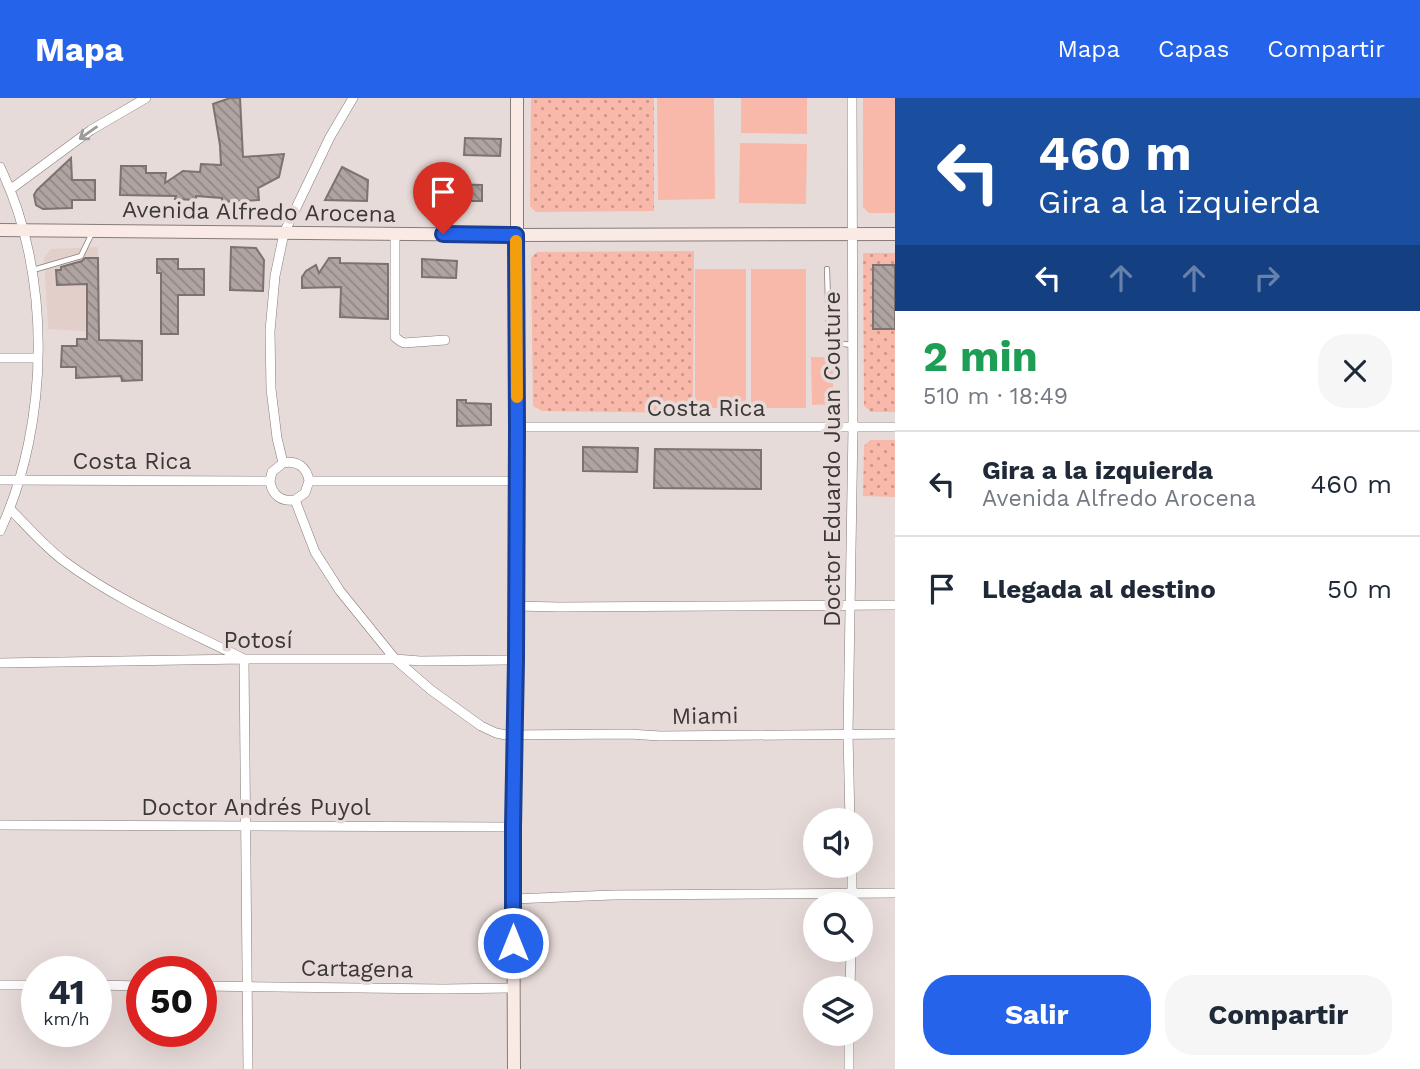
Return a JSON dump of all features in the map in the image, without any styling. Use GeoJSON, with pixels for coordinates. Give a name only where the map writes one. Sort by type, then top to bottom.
{"type":"FeatureCollection","features":[{"type":"Feature","properties":{"kind":"main road"},"geometry":{"type":"LineString","coordinates":[[514,1069],[517,98]]}},
{"type":"Feature","properties":{"kind":"main road","name":"Avenida Alfredo Arocena"},"geometry":{"type":"LineString","coordinates":[[0,230],[516,235],[895,234]]}},
{"type":"Feature","properties":{"kind":"street"},"geometry":{"type":"LineString","coordinates":[[11,189],[90,130],[146,98]]}},
{"type":"Feature","properties":{"kind":"street"},"geometry":{"type":"LineString","coordinates":[[283,463],[271,389],[270,331],[275,276],[284,233],[330,137],[353,98]]}},
{"type":"Feature","properties":{"kind":"street","name":"Doctor Eduardo Juan Couture"},"geometry":{"type":"LineString","coordinates":[[850,808],[852,98]]}},
{"type":"Feature","properties":{"kind":"street"},"geometry":{"type":"LineString","coordinates":[[0,167],[11,189],[33,270],[37,358],[32,422],[20,480],[0,531]]}},
{"type":"Feature","properties":{"kind":"street"},"geometry":{"type":"LineString","coordinates":[[395,234],[395,337],[404,343],[445,340]]}},
{"type":"Feature","properties":{"kind":"street"},"geometry":{"type":"LineString","coordinates":[[0,358],[37,358]]}},
{"type":"Feature","properties":{"kind":"street","name":"Costa Rica"},"geometry":{"type":"LineString","coordinates":[[517,427],[895,426]]}},
{"type":"Feature","properties":{"kind":"street"},"geometry":{"type":"LineString","coordinates":[[293,462],[306,471],[309,481],[305,493],[295,500],[278,497],[272,490],[270,481],[275,468],[283,463],[293,462]]}},
{"type":"Feature","properties":{"kind":"street","name":"Costa Rica"},"geometry":{"type":"LineString","coordinates":[[0,480],[270,481]]}},
{"type":"Feature","properties":{"kind":"street"},"geometry":{"type":"LineString","coordinates":[[309,481],[516,481]]}},
{"type":"Feature","properties":{"kind":"street","name":"Miami"},"geometry":{"type":"LineString","coordinates":[[295,500],[315,552],[340,591],[395,659],[431,690],[481,726],[496,733],[674,736],[895,734]]}},
{"type":"Feature","properties":{"kind":"street"},"geometry":{"type":"LineString","coordinates":[[10,509],[63,560],[99,584],[244,659],[248,1069]]}},
{"type":"Feature","properties":{"kind":"street"},"geometry":{"type":"LineString","coordinates":[[516,606],[895,605]]}},
{"type":"Feature","properties":{"kind":"street","name":"Potosí"},"geometry":{"type":"LineString","coordinates":[[0,663],[244,659],[516,660]]}},
{"type":"Feature","properties":{"kind":"street","name":"Doctor Andrés Puyol"},"geometry":{"type":"LineString","coordinates":[[0,825],[513,827]]}},
{"type":"Feature","properties":{"kind":"street"},"geometry":{"type":"LineString","coordinates":[[513,899],[803,893]]}},
{"type":"Feature","properties":{"kind":"street"},"geometry":{"type":"LineString","coordinates":[[873,893],[895,894]]}},
{"type":"Feature","properties":{"kind":"street"},"geometry":{"type":"LineString","coordinates":[[0,985],[21,985]]}},
{"type":"Feature","properties":{"kind":"street","name":"Cartagena"},"geometry":{"type":"LineString","coordinates":[[217,986],[513,988]]}},
{"type":"Feature","properties":{"kind":"street"},"geometry":{"type":"LineString","coordinates":[[849,1046],[849,1069]]}},
{"type":"Feature","properties":{"kind":"lane"},"geometry":{"type":"LineString","coordinates":[[33,270],[81,256],[93,231]]}},
{"type":"Feature","properties":{"kind":"lane"},"geometry":{"type":"LineString","coordinates":[[827,269],[829,335],[835,343],[853,345]]}},
{"type":"Feature","properties":{"kind":"shaded area"},"geometry":{"type":"Polygon","coordinates":[[[531,98],[654,98],[654,211],[536,212],[530,206],[531,98]]]}},
{"type":"Feature","properties":{"kind":"shaded area"},"geometry":{"type":"Polygon","coordinates":[[[657,98],[714,98],[715,199],[658,200],[657,98]]]}},
{"type":"Feature","properties":{"kind":"shaded area"},"geometry":{"type":"Polygon","coordinates":[[[741,98],[807,98],[807,134],[741,133],[741,98]]]}},
{"type":"Feature","properties":{"kind":"shaded area"},"geometry":{"type":"Polygon","coordinates":[[[863,98],[895,98],[895,213],[869,213],[863,207],[863,98]]]}},
{"type":"Feature","properties":{"kind":"shaded area"},"geometry":{"type":"Polygon","coordinates":[[[740,143],[807,144],[806,204],[739,203],[740,143]]]}},
{"type":"Feature","properties":{"kind":"shaded area"},"geometry":{"type":"Polygon","coordinates":[[[98,247],[99,332],[48,329],[44,258],[51,249],[98,247]]]}},
{"type":"Feature","properties":{"kind":"shaded area"},"geometry":{"type":"Polygon","coordinates":[[[694,251],[693,413],[542,411],[533,406],[531,258],[537,252],[694,251]]]}},
{"type":"Feature","properties":{"kind":"shaded area"},"geometry":{"type":"Polygon","coordinates":[[[863,253],[895,253],[895,412],[871,412],[864,406],[863,253]]]}},
{"type":"Feature","properties":{"kind":"shaded area"},"geometry":{"type":"Polygon","coordinates":[[[695,269],[746,269],[746,408],[695,408],[695,269]]]}},
{"type":"Feature","properties":{"kind":"shaded area"},"geometry":{"type":"Polygon","coordinates":[[[751,269],[806,269],[806,408],[751,408],[751,269]]]}},
{"type":"Feature","properties":{"kind":"shaded area"},"geometry":{"type":"Polygon","coordinates":[[[811,357],[833,357],[833,404],[812,405],[811,357]]]}},
{"type":"Feature","properties":{"kind":"shaded area"},"geometry":{"type":"Polygon","coordinates":[[[870,440],[895,440],[895,497],[863,496],[864,446],[870,440]]]}},
{"type":"Feature","properties":{"kind":"building"},"geometry":{"type":"Polygon","coordinates":[[[230,98],[240,98],[243,157],[284,154],[279,177],[258,188],[259,200],[222,202],[222,198],[196,196],[196,200],[175,199],[176,196],[120,195],[121,166],[146,166],[146,173],[166,173],[165,183],[183,171],[200,172],[201,164],[221,165],[213,104],[230,98]]]}},
{"type":"Feature","properties":{"kind":"building"},"geometry":{"type":"Polygon","coordinates":[[[465,138],[501,139],[500,156],[464,155],[465,138]]]}},
{"type":"Feature","properties":{"kind":"building"},"geometry":{"type":"Polygon","coordinates":[[[71,158],[72,180],[95,180],[95,200],[72,200],[72,208],[43,209],[36,205],[34,195],[37,190],[71,158]]]}},
{"type":"Feature","properties":{"kind":"building"},"geometry":{"type":"Polygon","coordinates":[[[342,167],[368,180],[367,201],[325,200],[342,167]]]}},
{"type":"Feature","properties":{"kind":"building"},"geometry":{"type":"Polygon","coordinates":[[[427,185],[482,185],[482,201],[426,195],[427,185]]]}},
{"type":"Feature","properties":{"kind":"building"},"geometry":{"type":"Polygon","coordinates":[[[231,247],[256,248],[264,260],[263,291],[230,290],[231,247]]]}},
{"type":"Feature","properties":{"kind":"building"},"geometry":{"type":"Polygon","coordinates":[[[85,258],[98,258],[99,340],[142,341],[142,380],[122,381],[121,376],[76,378],[76,367],[61,367],[62,346],[77,346],[77,339],[87,339],[87,284],[57,285],[56,270],[85,258]]]}},
{"type":"Feature","properties":{"kind":"building"},"geometry":{"type":"Polygon","coordinates":[[[329,258],[340,258],[340,263],[388,264],[388,319],[340,317],[341,287],[302,288],[302,277],[306,271],[316,265],[319,273],[329,258]]]}},
{"type":"Feature","properties":{"kind":"building"},"geometry":{"type":"Polygon","coordinates":[[[157,259],[178,259],[178,269],[204,269],[204,295],[178,295],[178,334],[161,334],[161,273],[157,273],[157,259]]]}},
{"type":"Feature","properties":{"kind":"building"},"geometry":{"type":"Polygon","coordinates":[[[422,259],[457,261],[456,278],[422,277],[422,259]]]}},
{"type":"Feature","properties":{"kind":"building"},"geometry":{"type":"Polygon","coordinates":[[[873,265],[895,265],[895,329],[873,329],[873,265]]]}},
{"type":"Feature","properties":{"kind":"building"},"geometry":{"type":"Polygon","coordinates":[[[457,400],[491,404],[491,425],[457,426],[457,400]]]}},
{"type":"Feature","properties":{"kind":"building"},"geometry":{"type":"Polygon","coordinates":[[[583,447],[638,448],[637,472],[583,471],[583,447]]]}},
{"type":"Feature","properties":{"kind":"building"},"geometry":{"type":"Polygon","coordinates":[[[655,449],[761,450],[761,489],[654,488],[655,449]]]}},
{"type":"Feature","properties":{"kind":"slow traffic"},"geometry":{"type":"LineString","coordinates":[[516,241],[517,397]]}},
{"type":"Feature","properties":{"kind":"route"},"geometry":{"type":"LineString","coordinates":[[443,234],[516,235],[513,943]]}}]}
